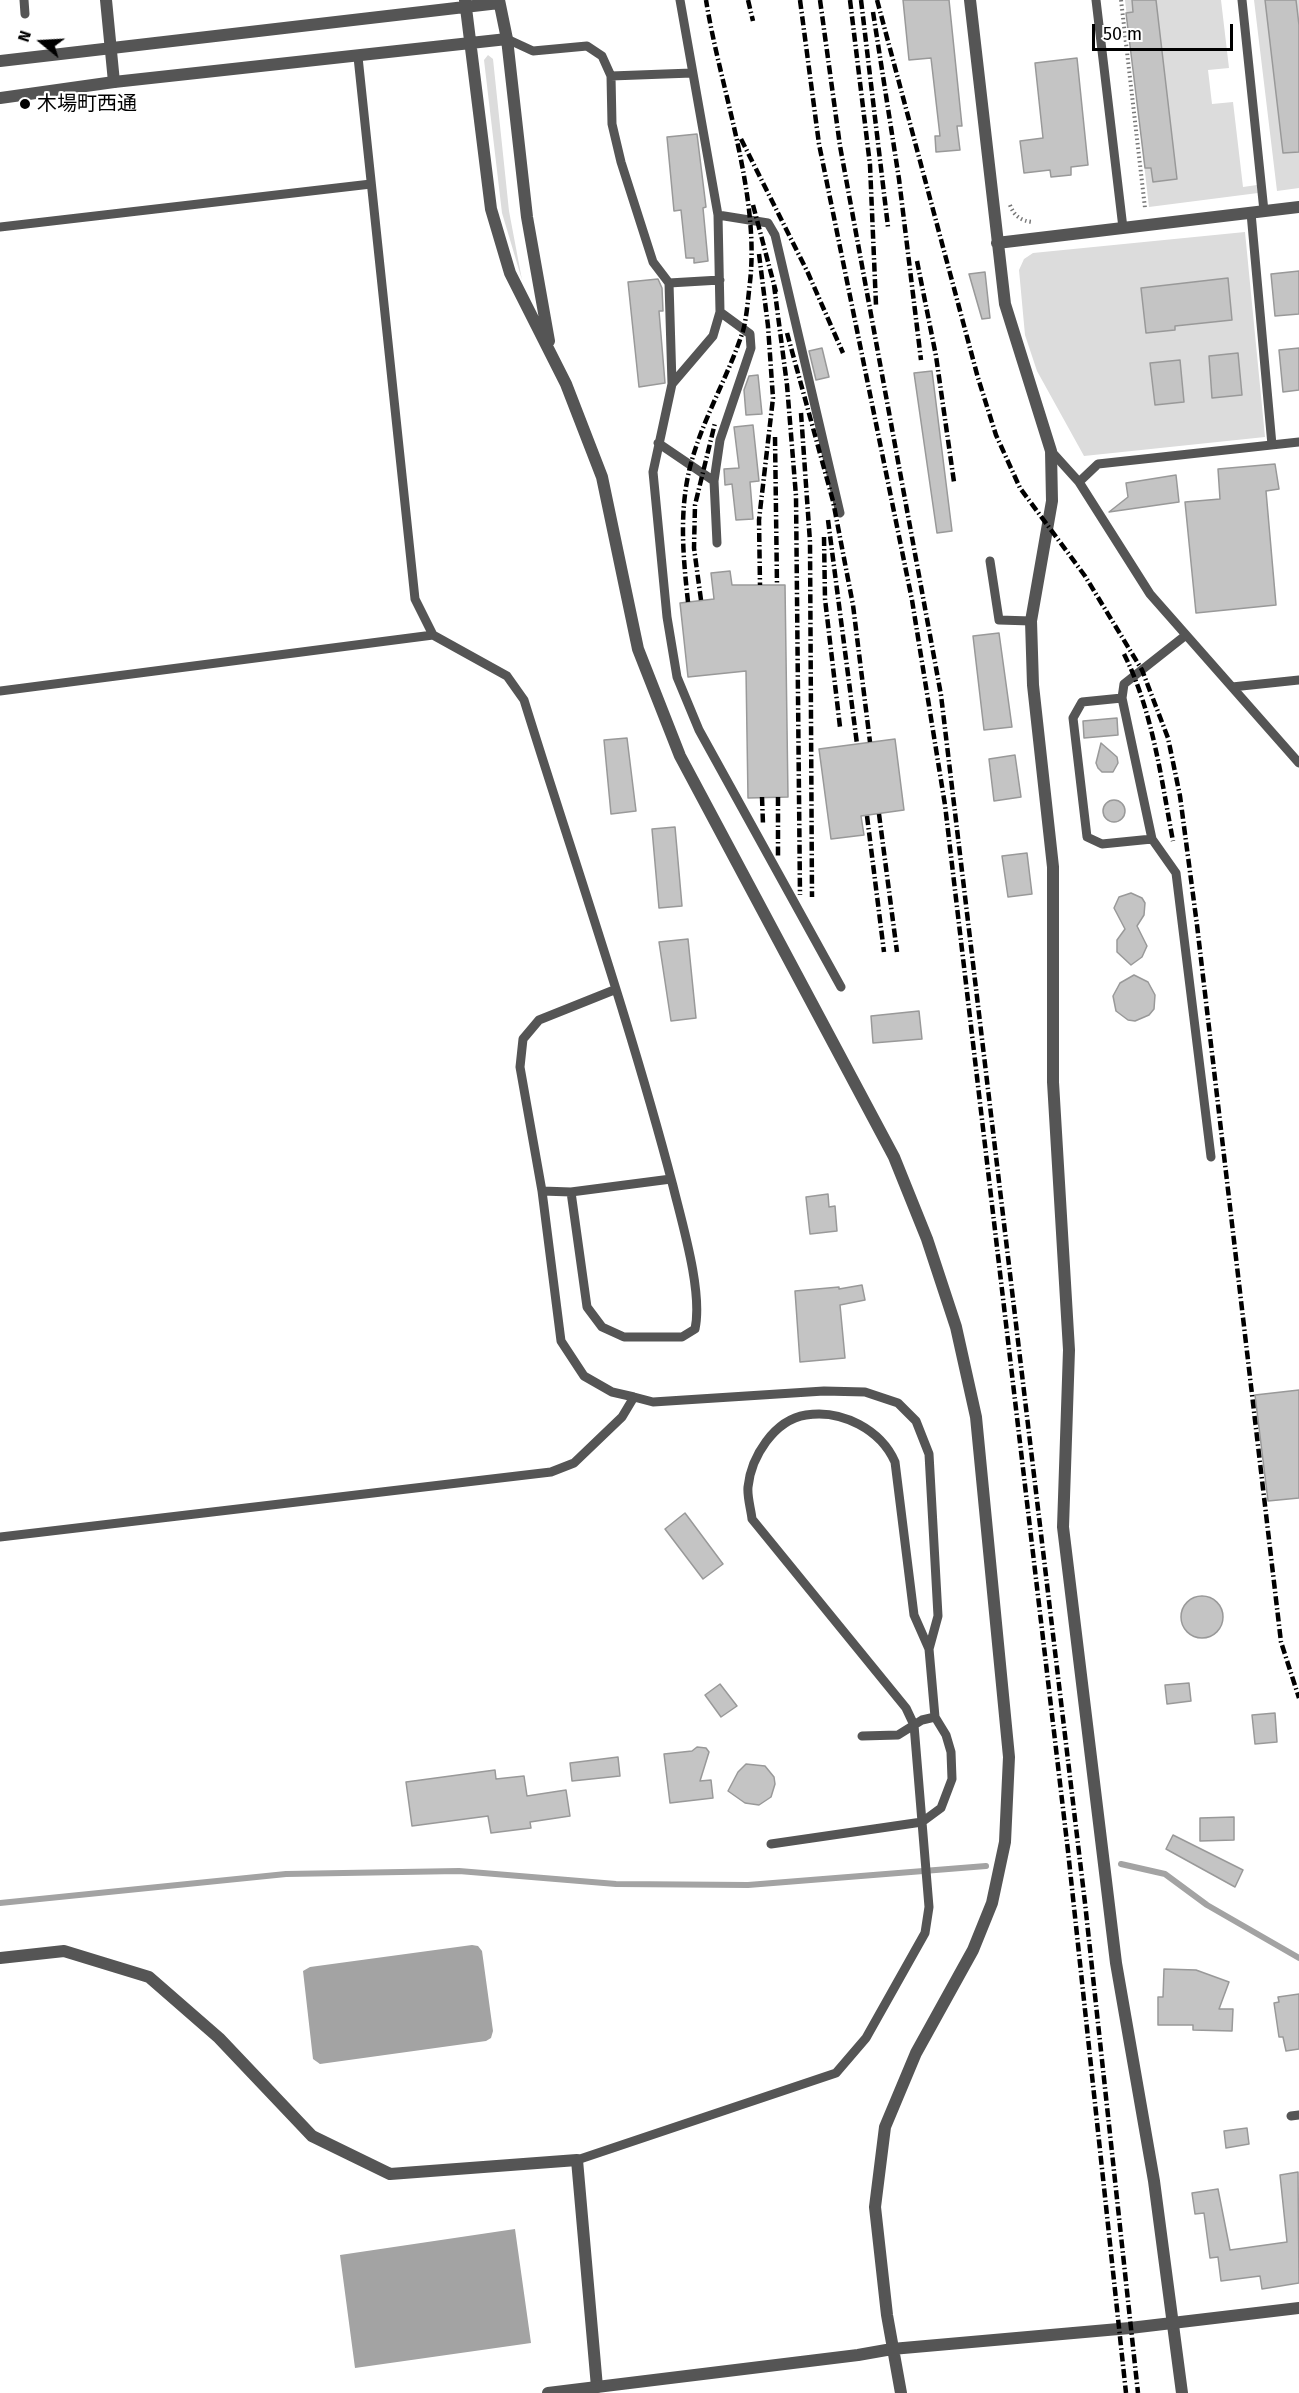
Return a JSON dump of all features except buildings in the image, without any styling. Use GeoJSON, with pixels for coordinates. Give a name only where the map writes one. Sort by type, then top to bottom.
{"type":"FeatureCollection","features":[{"type":"Feature","properties":{"kind":"street"},"geometry":{"type":"LineString","coordinates":[[106,0],[114,82]]}},
{"type":"Feature","properties":{"kind":"street"},"geometry":{"type":"LineString","coordinates":[[970,0],[1005,304],[1051,451],[1052,501],[1030,621],[1033,685],[1053,867],[1053,1082],[1069,1350],[1063,1527],[1116,1963],[1154,2181],[1182,2393]]}},
{"type":"Feature","properties":{"kind":"street"},"geometry":{"type":"LineString","coordinates":[[0,61],[465,3],[499,2],[507,39],[530,241],[552,356]]}},
{"type":"Feature","properties":{"kind":"street"},"geometry":{"type":"LineString","coordinates":[[465,3],[491,209],[510,273],[552,356],[602,477],[638,649],[680,756],[894,1157],[927,1239],[956,1327],[976,1417],[1009,1757],[1005,1842],[992,1903],[973,1950],[916,2053],[885,2127],[875,2207],[892,2349],[901,2393]]}},
{"type":"Feature","properties":{"kind":"street"},"geometry":{"type":"LineString","coordinates":[[0,98],[114,82],[507,39]]}},
{"type":"Feature","properties":{"kind":"street"},"geometry":{"type":"LineString","coordinates":[[997,243],[1299,207]]}},
{"type":"Feature","properties":{"kind":"street"},"geometry":{"type":"LineString","coordinates":[[0,1958],[63,1951],[150,1977],[219,2038],[312,2136],[390,2174],[577,2160],[597,2387]]}},
{"type":"Feature","properties":{"kind":"street"},"geometry":{"type":"LineString","coordinates":[[548,2393],[892,2349],[1299,2308]]}},
{"type":"Feature","properties":{"kind":"lane"},"geometry":{"type":"LineString","coordinates":[[24,0],[25,14]]}},
{"type":"Feature","properties":{"kind":"lane"},"geometry":{"type":"LineString","coordinates":[[672,384],[713,336],[720,312],[718,215],[680,0]]}},
{"type":"Feature","properties":{"kind":"lane"},"geometry":{"type":"LineString","coordinates":[[1096,0],[1123,228]]}},
{"type":"Feature","properties":{"kind":"lane"},"geometry":{"type":"LineString","coordinates":[[1242,0],[1272,445]]}},
{"type":"Feature","properties":{"kind":"lane"},"geometry":{"type":"LineString","coordinates":[[507,39],[533,51],[587,46],[602,56],[610,76],[612,124],[621,162],[653,262],[669,283],[672,384],[653,472],[667,617],[676,677],[699,730],[841,987]]}},
{"type":"Feature","properties":{"kind":"lane"},"geometry":{"type":"LineString","coordinates":[[358,57],[415,599],[433,635],[507,676],[524,699],[671,1179],[686,1238],[698,1315],[695,1329],[682,1337],[624,1338],[602,1327],[586,1307],[571,1192]]}},
{"type":"Feature","properties":{"kind":"lane"},"geometry":{"type":"LineString","coordinates":[[610,76],[692,73]]}},
{"type":"Feature","properties":{"kind":"lane"},"geometry":{"type":"LineString","coordinates":[[0,227],[371,184]]}},
{"type":"Feature","properties":{"kind":"lane"},"geometry":{"type":"LineString","coordinates":[[718,215],[768,223],[775,235],[840,513]]}},
{"type":"Feature","properties":{"kind":"lane"},"geometry":{"type":"LineString","coordinates":[[669,283],[720,280]]}},
{"type":"Feature","properties":{"kind":"lane"},"geometry":{"type":"LineString","coordinates":[[717,543],[714,481],[720,440],[751,348],[750,334],[720,312]]}},
{"type":"Feature","properties":{"kind":"lane"},"geometry":{"type":"LineString","coordinates":[[658,442],[714,481]]}},
{"type":"Feature","properties":{"kind":"lane"},"geometry":{"type":"LineString","coordinates":[[1079,482],[1098,464],[1299,442]]}},
{"type":"Feature","properties":{"kind":"lane"},"geometry":{"type":"LineString","coordinates":[[1051,451],[1079,482],[1150,594],[1299,763]]}},
{"type":"Feature","properties":{"kind":"lane"},"geometry":{"type":"LineString","coordinates":[[990,561],[999,620],[1030,621]]}},
{"type":"Feature","properties":{"kind":"lane"},"geometry":{"type":"LineString","coordinates":[[0,691],[433,635]]}},
{"type":"Feature","properties":{"kind":"lane"},"geometry":{"type":"LineString","coordinates":[[1186,635],[1124,684],[1122,698],[1152,839],[1176,873],[1211,1157]]}},
{"type":"Feature","properties":{"kind":"lane"},"geometry":{"type":"LineString","coordinates":[[1232,687],[1299,680]]}},
{"type":"Feature","properties":{"kind":"lane"},"geometry":{"type":"LineString","coordinates":[[1122,698],[1082,702],[1073,718],[1087,837],[1102,844],[1152,839]]}},
{"type":"Feature","properties":{"kind":"lane"},"geometry":{"type":"LineString","coordinates":[[614,990],[539,1020],[523,1040],[520,1067],[542,1191],[561,1341],[584,1376],[612,1392],[653,1402],[824,1391],[865,1392],[898,1403],[916,1421],[929,1454],[938,1616],[929,1649]]}},
{"type":"Feature","properties":{"kind":"lane"},"geometry":{"type":"LineString","coordinates":[[542,1191],[571,1192],[671,1179]]}},
{"type":"Feature","properties":{"kind":"lane"},"geometry":{"type":"LineString","coordinates":[[0,1537],[550,1472],[574,1463],[622,1417],[634,1397]]}},
{"type":"Feature","properties":{"kind":"lane"},"geometry":{"type":"LineString","coordinates":[[577,2160],[836,2073],[872,2029],[925,1933],[929,1907],[924,1844],[922,1822],[914,1725],[906,1708],[753,1519],[748,1488],[756,1460],[770,1437],[785,1423],[806,1414],[844,1419],[861,1425],[888,1446],[895,1462],[914,1615],[929,1649],[935,1717],[946,1735],[951,1752],[952,1779],[941,1808],[922,1822],[771,1844]]}},
{"type":"Feature","properties":{"kind":"lane"},"geometry":{"type":"LineString","coordinates":[[862,1736],[898,1735],[914,1725],[935,1717]]}},
{"type":"Feature","properties":{"kind":"path"},"geometry":{"type":"LineString","coordinates":[[1121,0],[1145,208]]}},
{"type":"Feature","properties":{"kind":"path"},"geometry":{"type":"LineString","coordinates":[[1009,200],[1013,212],[1022,220],[1042,221]]}},
{"type":"Feature","properties":{"kind":"path"},"geometry":{"type":"LineString","coordinates":[[1121,211],[1157,207]]}},
{"type":"Feature","properties":{"kind":"shaded area"},"geometry":{"type":"Polygon","coordinates":[[[1125,0],[1221,0],[1229,68],[1208,70],[1212,104],[1233,102],[1243,187],[1257,185],[1258,193],[1149,207],[1125,0]]]}},
{"type":"Feature","properties":{"kind":"shaded area"},"geometry":{"type":"Polygon","coordinates":[[[1254,0],[1299,0],[1299,188],[1277,191],[1254,0]]]}},
{"type":"Feature","properties":{"kind":"shaded area"},"geometry":{"type":"Polygon","coordinates":[[[488,55],[493,59],[509,211],[522,280],[502,213],[484,60],[488,55]]]}},
{"type":"Feature","properties":{"kind":"shaded area"},"geometry":{"type":"Polygon","coordinates":[[[1245,232],[1265,437],[1084,456],[1037,371],[1025,335],[1019,270],[1024,259],[1033,253],[1245,232]]]}},
{"type":"Feature","properties":{"kind":"shaded area"},"geometry":{"type":"Polygon","coordinates":[[[478,1946],[482,1951],[493,2031],[491,2038],[486,2041],[320,2064],[313,2059],[303,1971],[310,1967],[478,1946]]]}},
{"type":"Feature","properties":{"kind":"shaded area"},"geometry":{"type":"Polygon","coordinates":[[[515,2229],[531,2343],[355,2368],[340,2255],[515,2229]]]}},
{"type":"Feature","properties":{"kind":"waterway"},"geometry":{"type":"LineString","coordinates":[[1121,1864],[1165,1874],[1207,1905],[1299,1958]]}},
{"type":"Feature","properties":{"kind":"waterway"},"geometry":{"type":"LineString","coordinates":[[0,1903],[286,1874],[459,1871],[616,1884],[748,1885],[986,1866]]}},
{"type":"Feature","properties":{"kind":"railway"},"geometry":{"type":"LineString","coordinates":[[688,602],[683,517],[690,467],[701,432],[743,331],[752,248],[744,177],[706,0]]}},
{"type":"Feature","properties":{"kind":"railway"},"geometry":{"type":"LineString","coordinates":[[748,0],[753,21]]}},
{"type":"Feature","properties":{"kind":"railway"},"geometry":{"type":"LineString","coordinates":[[800,0],[819,144],[912,600],[945,805],[1068,1851],[1126,2393]]}},
{"type":"Feature","properties":{"kind":"railway"},"geometry":{"type":"LineString","coordinates":[[820,0],[840,146],[941,695],[1085,1903],[1138,2393]]}},
{"type":"Feature","properties":{"kind":"railway"},"geometry":{"type":"LineString","coordinates":[[850,0],[870,165],[876,305]]}},
{"type":"Feature","properties":{"kind":"railway"},"geometry":{"type":"LineString","coordinates":[[861,0],[888,227]]}},
{"type":"Feature","properties":{"kind":"railway"},"geometry":{"type":"LineString","coordinates":[[877,0],[978,378],[996,435],[1020,488],[1085,576],[1142,670],[1168,738],[1180,796],[1197,925],[1281,1642],[1299,1698]]}},
{"type":"Feature","properties":{"kind":"railway"},"geometry":{"type":"LineString","coordinates":[[873,12],[899,179],[921,360]]}},
{"type":"Feature","properties":{"kind":"railway"},"geometry":{"type":"LineString","coordinates":[[741,139],[808,273],[843,353]]}},
{"type":"Feature","properties":{"kind":"railway"},"geometry":{"type":"LineString","coordinates":[[753,205],[776,292]]}},
{"type":"Feature","properties":{"kind":"railway"},"geometry":{"type":"LineString","coordinates":[[759,254],[768,326],[773,398],[759,520],[760,585]]}},
{"type":"Feature","properties":{"kind":"railway"},"geometry":{"type":"LineString","coordinates":[[917,261],[936,356],[954,482]]}},
{"type":"Feature","properties":{"kind":"railway"},"geometry":{"type":"LineString","coordinates":[[774,285],[787,385],[796,496],[800,895]]}},
{"type":"Feature","properties":{"kind":"railway"},"geometry":{"type":"LineString","coordinates":[[787,333],[833,501],[853,605],[870,742]]}},
{"type":"Feature","properties":{"kind":"railway"},"geometry":{"type":"LineString","coordinates":[[801,413],[810,542],[812,897]]}},
{"type":"Feature","properties":{"kind":"railway"},"geometry":{"type":"LineString","coordinates":[[701,600],[694,548],[695,505],[715,423]]}},
{"type":"Feature","properties":{"kind":"railway"},"geometry":{"type":"LineString","coordinates":[[775,437],[777,585]]}},
{"type":"Feature","properties":{"kind":"railway"},"geometry":{"type":"LineString","coordinates":[[828,520],[857,744]]}},
{"type":"Feature","properties":{"kind":"railway"},"geometry":{"type":"LineString","coordinates":[[824,537],[825,599],[840,727]]}},
{"type":"Feature","properties":{"kind":"railway"},"geometry":{"type":"LineString","coordinates":[[1124,654],[1149,722],[1173,841]]}},
{"type":"Feature","properties":{"kind":"railway"},"geometry":{"type":"LineString","coordinates":[[762,797],[763,824]]}},
{"type":"Feature","properties":{"kind":"railway"},"geometry":{"type":"LineString","coordinates":[[778,797],[778,857]]}},
{"type":"Feature","properties":{"kind":"railway"},"geometry":{"type":"LineString","coordinates":[[879,814],[897,952]]}},
{"type":"Feature","properties":{"kind":"railway"},"geometry":{"type":"LineString","coordinates":[[867,816],[884,952]]}},
{"type":"Feature","properties":{"kind":"place","name":"木場町西通"},"geometry":{"type":"Point","coordinates":[25,104]}}]}
